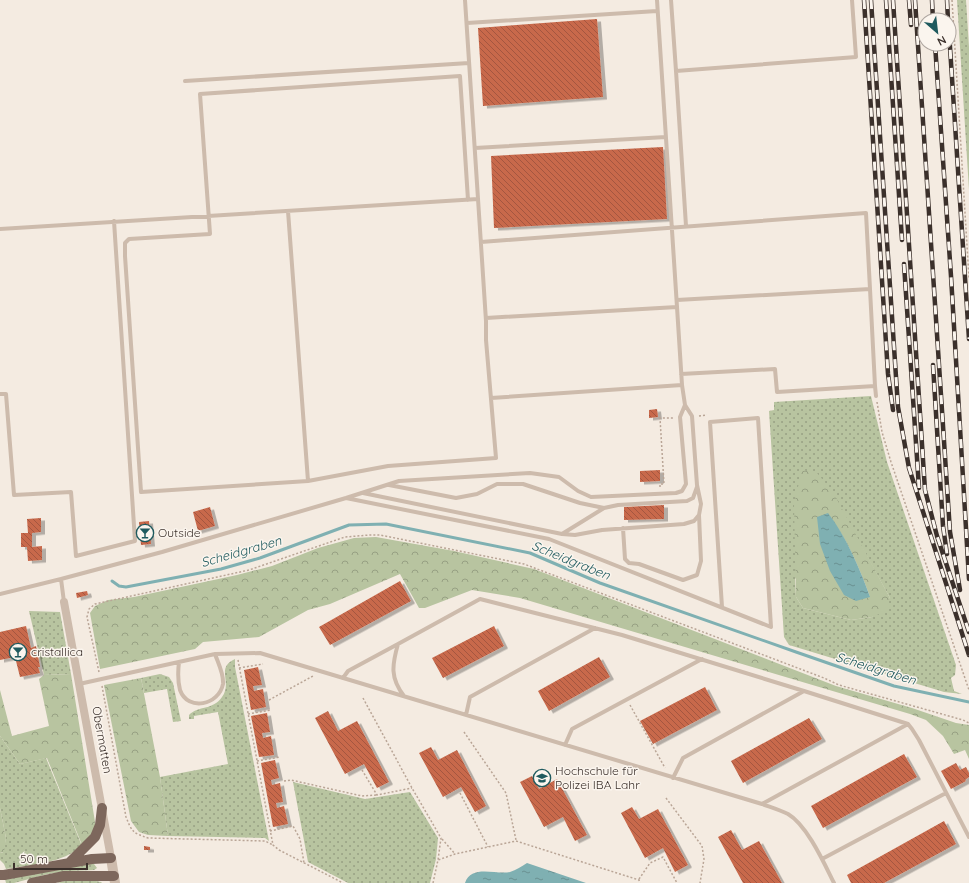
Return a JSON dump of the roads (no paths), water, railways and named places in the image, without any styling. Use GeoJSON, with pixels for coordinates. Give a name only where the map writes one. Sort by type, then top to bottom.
{"type":"FeatureCollection","features":[{"type":"Feature","properties":{"kind":"main road"},"geometry":{"type":"LineString","coordinates":[[68,863],[95,837],[100,825],[102,808]]}},
{"type":"Feature","properties":{"kind":"main road"},"geometry":{"type":"LineString","coordinates":[[2,875],[92,859],[111,858]]}},
{"type":"Feature","properties":{"kind":"main road"},"geometry":{"type":"LineString","coordinates":[[32,883],[64,876],[114,879]]}},
{"type":"Feature","properties":{"kind":"street","name":"Obermatten"},"geometry":{"type":"LineString","coordinates":[[64,602],[114,879]]}},
{"type":"Feature","properties":{"kind":"lane"},"geometry":{"type":"LineString","coordinates":[[465,0],[486,318],[486,347],[496,458],[388,466],[308,481],[141,492],[125,243],[129,239],[210,234],[200,94],[460,76],[468,200]]}},
{"type":"Feature","properties":{"kind":"lane"},"geometry":{"type":"LineString","coordinates":[[623,528],[625,559],[629,563],[639,564],[683,580],[697,575],[701,561],[699,515],[701,504],[697,486],[692,416],[685,405],[681,374],[657,0]]}},
{"type":"Feature","properties":{"kind":"lane"},"geometry":{"type":"LineString","coordinates":[[671,0],[686,226]]}},
{"type":"Feature","properties":{"kind":"lane"},"geometry":{"type":"LineString","coordinates":[[676,71],[856,57],[852,0]]}},
{"type":"Feature","properties":{"kind":"lane"},"geometry":{"type":"LineString","coordinates":[[467,23],[657,11]]}},
{"type":"Feature","properties":{"kind":"lane"},"geometry":{"type":"LineString","coordinates":[[185,81],[469,63]]}},
{"type":"Feature","properties":{"kind":"lane"},"geometry":{"type":"LineString","coordinates":[[475,148],[666,137]]}},
{"type":"Feature","properties":{"kind":"lane"},"geometry":{"type":"LineString","coordinates":[[0,229],[478,199]]}},
{"type":"Feature","properties":{"kind":"lane"},"geometry":{"type":"LineString","coordinates":[[288,211],[308,481]]}},
{"type":"Feature","properties":{"kind":"lane"},"geometry":{"type":"LineString","coordinates":[[481,242],[866,213],[876,396]]}},
{"type":"Feature","properties":{"kind":"lane"},"geometry":{"type":"LineString","coordinates":[[0,394],[6,394],[14,495],[72,492],[76,556],[135,541],[114,222]]}},
{"type":"Feature","properties":{"kind":"lane"},"geometry":{"type":"LineString","coordinates":[[677,300],[870,289]]}},
{"type":"Feature","properties":{"kind":"lane"},"geometry":{"type":"LineString","coordinates":[[486,318],[677,307]]}},
{"type":"Feature","properties":{"kind":"lane"},"geometry":{"type":"LineString","coordinates":[[681,374],[775,369],[778,392],[876,386]]}},
{"type":"Feature","properties":{"kind":"lane"},"geometry":{"type":"LineString","coordinates":[[491,398],[682,385]]}},
{"type":"Feature","properties":{"kind":"lane"},"geometry":{"type":"LineString","coordinates":[[0,594],[162,552],[399,481],[530,473],[559,477],[578,491],[591,497],[676,493],[682,491],[686,484],[680,417],[685,405]]}},
{"type":"Feature","properties":{"kind":"lane"},"geometry":{"type":"LineString","coordinates":[[346,498],[549,540],[771,627],[758,418],[710,422],[722,607]]}},
{"type":"Feature","properties":{"kind":"lane"},"geometry":{"type":"LineString","coordinates":[[386,484],[456,498],[477,494],[497,484],[523,484],[580,503],[604,508]]}},
{"type":"Feature","properties":{"kind":"lane"},"geometry":{"type":"LineString","coordinates":[[562,534],[604,508],[618,505],[687,501],[693,498],[697,486]]}},
{"type":"Feature","properties":{"kind":"lane"},"geometry":{"type":"LineString","coordinates":[[363,492],[562,534],[575,535],[602,530],[684,524],[694,521],[699,515]]}},
{"type":"Feature","properties":{"kind":"lane"},"geometry":{"type":"LineString","coordinates":[[61,579],[64,602]]}},
{"type":"Feature","properties":{"kind":"lane"},"geometry":{"type":"LineString","coordinates":[[343,678],[348,671],[480,599],[596,628],[804,690],[908,724],[919,740],[969,837]]}},
{"type":"Feature","properties":{"kind":"lane"},"geometry":{"type":"LineString","coordinates":[[466,715],[470,698],[596,628]]}},
{"type":"Feature","properties":{"kind":"lane"},"geometry":{"type":"LineString","coordinates":[[398,644],[393,664],[394,675],[398,688],[405,697]]}},
{"type":"Feature","properties":{"kind":"lane"},"geometry":{"type":"LineString","coordinates":[[79,684],[215,654],[260,653],[762,804],[788,814],[802,826],[822,859],[834,883]]}},
{"type":"Feature","properties":{"kind":"lane"},"geometry":{"type":"LineString","coordinates":[[179,662],[180,689],[190,702],[199,704],[213,700],[221,690],[223,679],[215,654]]}},
{"type":"Feature","properties":{"kind":"lane"},"geometry":{"type":"LineString","coordinates":[[565,745],[572,729],[702,659]]}},
{"type":"Feature","properties":{"kind":"lane"},"geometry":{"type":"LineString","coordinates":[[673,778],[682,758],[804,690]]}},
{"type":"Feature","properties":{"kind":"lane"},"geometry":{"type":"LineString","coordinates":[[762,804],[908,724]]}},
{"type":"Feature","properties":{"kind":"lane"},"geometry":{"type":"LineString","coordinates":[[822,859],[946,793]]}},
{"type":"Feature","properties":{"kind":"water"},"geometry":{"type":"Polygon","coordinates":[[[828,513],[841,532],[852,553],[870,597],[856,601],[844,595],[830,571],[820,544],[817,517],[828,513]]]}},
{"type":"Feature","properties":{"kind":"water"},"geometry":{"type":"Polygon","coordinates":[[[527,863],[586,883],[465,883],[468,877],[478,872],[510,872],[527,863]]]}},
{"type":"Feature","properties":{"kind":"waterway","name":"Scheidgraben"},"geometry":{"type":"LineString","coordinates":[[112,581],[119,586],[126,587],[221,569],[260,558],[349,525],[386,524],[530,553],[600,583],[894,686],[969,702]]}},
{"type":"Feature","properties":{"kind":"railway"},"geometry":{"type":"LineString","coordinates":[[864,0],[888,374],[893,410]]}},
{"type":"Feature","properties":{"kind":"railway"},"geometry":{"type":"LineString","coordinates":[[871,0],[898,407],[909,468],[969,655]]}},
{"type":"Feature","properties":{"kind":"railway"},"geometry":{"type":"LineString","coordinates":[[886,0],[902,240]]}},
{"type":"Feature","properties":{"kind":"railway"},"geometry":{"type":"LineString","coordinates":[[893,0],[925,490],[937,536],[969,632]]}},
{"type":"Feature","properties":{"kind":"railway"},"geometry":{"type":"LineString","coordinates":[[909,0],[911,25]]}},
{"type":"Feature","properties":{"kind":"railway"},"geometry":{"type":"LineString","coordinates":[[915,0],[950,532],[960,590]]}},
{"type":"Feature","properties":{"kind":"railway"},"geometry":{"type":"LineString","coordinates":[[932,0],[933,12]]}},
{"type":"Feature","properties":{"kind":"railway"},"geometry":{"type":"LineString","coordinates":[[947,0],[948,12]]}},
{"type":"Feature","properties":{"kind":"railway"},"geometry":{"type":"LineString","coordinates":[[936,52],[951,276],[969,579]]}},
{"type":"Feature","properties":{"kind":"railway"},"geometry":{"type":"LineString","coordinates":[[950,52],[969,339]]}},
{"type":"Feature","properties":{"kind":"railway"},"geometry":{"type":"LineString","coordinates":[[904,264],[919,488]]}},
{"type":"Feature","properties":{"kind":"railway"},"geometry":{"type":"LineString","coordinates":[[933,365],[943,526],[947,554]]}},
{"type":"Feature","properties":{"kind":"place","name":"Outside"},"geometry":{"type":"Point","coordinates":[145,533]}},
{"type":"Feature","properties":{"kind":"place","name":"cristallica"},"geometry":{"type":"Point","coordinates":[18,652]}},
{"type":"Feature","properties":{"kind":"place","name":"Hochschule für Polizei IBA Lahr"},"geometry":{"type":"Point","coordinates":[542,778]}}]}
